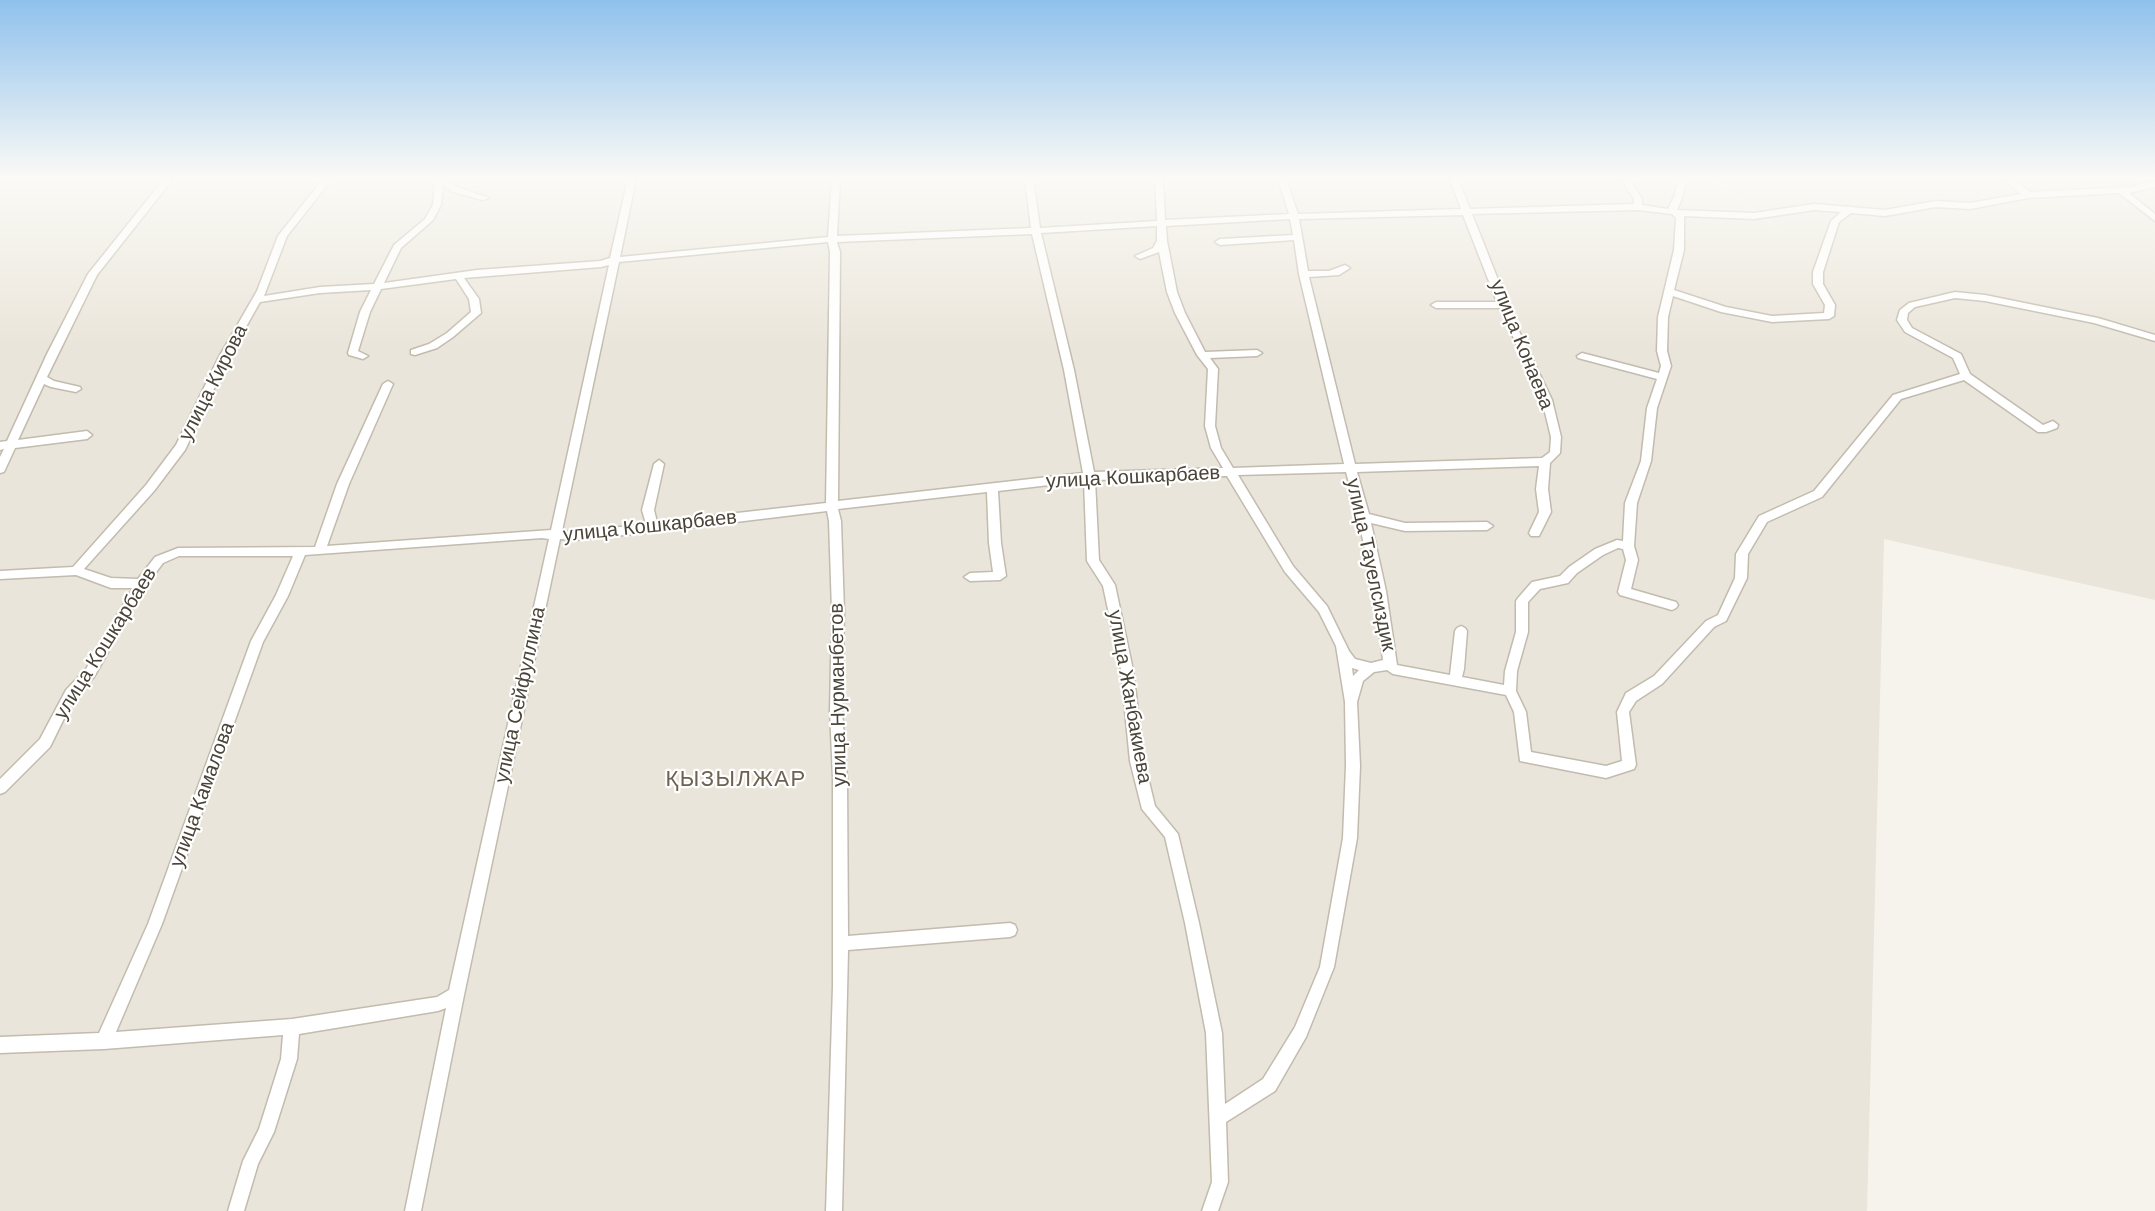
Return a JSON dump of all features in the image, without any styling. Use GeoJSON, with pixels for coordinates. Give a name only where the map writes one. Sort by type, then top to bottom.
{"type":"FeatureCollection","features":[{"type":"Feature","properties":{"kind":"street"},"geometry":{"type":"LineString","coordinates":[[0,469],[93,274],[124,236]]}},
{"type":"Feature","properties":{"kind":"street","name":"улица Кирова"},"geometry":{"type":"LineString","coordinates":[[76,571],[150,488],[181,447],[224,357],[257,300],[283,236]]}},
{"type":"Feature","properties":{"kind":"street"},"geometry":{"type":"LineString","coordinates":[[363,357],[353,353],[364,312],[397,247],[411,236]]}},
{"type":"Feature","properties":{"kind":"street","name":"улица Сейфуллина"},"geometry":{"type":"LineString","coordinates":[[413,1211],[456,995],[619,236]]}},
{"type":"Feature","properties":{"kind":"street","name":"улица Нурманбетов"},"geometry":{"type":"LineString","coordinates":[[832,236],[835,252],[832,508],[835,521],[838,611],[836,711],[840,778],[841,944],[834,1211]]}},
{"type":"Feature","properties":{"kind":"street"},"geometry":{"type":"LineString","coordinates":[[257,300],[320,290],[377,287],[477,273],[601,264],[614,260],[832,239],[921,236]]}},
{"type":"Feature","properties":{"kind":"street","name":"улица Жанбакиева"},"geometry":{"type":"LineString","coordinates":[[1037,236],[1069,370],[1089,476],[1094,561],[1109,585],[1127,670],[1137,762],[1149,809],[1171,834],[1214,1033],[1220,1182],[1210,1211]]}},
{"type":"Feature","properties":{"kind":"street"},"geometry":{"type":"LineString","coordinates":[[1162,236],[1176,303],[1202,355],[1213,369],[1210,426],[1216,448],[1289,569],[1323,609],[1342,646],[1351,702],[1353,766],[1350,838],[1327,967],[1301,1032],[1269,1085],[1217,1118]]}},
{"type":"Feature","properties":{"kind":"street","name":"улица Конаева"},"geometry":{"type":"LineString","coordinates":[[1476,236],[1503,305],[1547,400],[1556,437],[1555,453],[1545,462],[1542,489],[1545,512],[1535,533]]}},
{"type":"Feature","properties":{"kind":"street"},"geometry":{"type":"LineString","coordinates":[[1672,605],[1624,592],[1632,560],[1628,546],[1631,503],[1646,461],[1652,408],[1666,366],[1662,351],[1663,317],[1679,250],[1679,236]]}},
{"type":"Feature","properties":{"kind":"street"},"geometry":{"type":"LineString","coordinates":[[1670,292],[1724,310],[1772,319],[1829,316],[1830,305],[1818,284],[1818,272],[1830,236]]}},
{"type":"Feature","properties":{"kind":"street"},"geometry":{"type":"LineString","coordinates":[[1220,242],[1298,237]]}},
{"type":"Feature","properties":{"kind":"street","name":"улица Тауелсиздик"},"geometry":{"type":"LineString","coordinates":[[1298,237],[1304,274],[1380,591],[1390,664],[1393,669],[1510,692]]}},
{"type":"Feature","properties":{"kind":"street"},"geometry":{"type":"LineString","coordinates":[[1140,255],[1156,250],[1162,241]]}},
{"type":"Feature","properties":{"kind":"street"},"geometry":{"type":"LineString","coordinates":[[1304,274],[1329,274],[1340,272],[1345,268]]}},
{"type":"Feature","properties":{"kind":"street"},"geometry":{"type":"LineString","coordinates":[[415,352],[441,341],[476,313],[474,299],[459,277]]}},
{"type":"Feature","properties":{"kind":"street"},"geometry":{"type":"LineString","coordinates":[[2053,425],[2042,429],[1966,376],[1956,356],[1908,330],[1902,320],[1903,312],[1912,305],[1956,296],[1985,298],[2095,320],[2155,338]]}},
{"type":"Feature","properties":{"kind":"street"},"geometry":{"type":"LineString","coordinates":[[1436,305],[1503,305]]}},
{"type":"Feature","properties":{"kind":"street"},"geometry":{"type":"LineString","coordinates":[[1202,355],[1257,353]]}},
{"type":"Feature","properties":{"kind":"street"},"geometry":{"type":"LineString","coordinates":[[1582,356],[1616,363],[1661,377]]}},
{"type":"Feature","properties":{"kind":"street"},"geometry":{"type":"LineString","coordinates":[[1628,546],[1617,544],[1599,552],[1564,580],[1536,585],[1522,601],[1522,632],[1511,670],[1510,692],[1520,712],[1525,757],[1606,772],[1629,765],[1623,712],[1631,697],[1658,680],[1710,624],[1722,618],[1741,578],[1742,554],[1763,519],[1818,494],[1897,397],[1966,376]]}},
{"type":"Feature","properties":{"kind":"street"},"geometry":{"type":"LineString","coordinates":[[42,378],[51,384],[76,389]]}},
{"type":"Feature","properties":{"kind":"street"},"geometry":{"type":"LineString","coordinates":[[319,551],[347,474],[388,384]]}},
{"type":"Feature","properties":{"kind":"street"},"geometry":{"type":"LineString","coordinates":[[0,446],[87,435]]}},
{"type":"Feature","properties":{"kind":"street"},"geometry":{"type":"LineString","coordinates":[[1350,467],[1545,462]]}},
{"type":"Feature","properties":{"kind":"street"},"geometry":{"type":"LineString","coordinates":[[653,528],[648,510],[659,464]]}},
{"type":"Feature","properties":{"kind":"street","name":"улица Кошкарбаев"},"geometry":{"type":"LineString","coordinates":[[0,788],[45,743],[70,694],[90,673],[141,584],[159,560],[178,552],[319,551],[542,534],[556,537],[832,508],[1089,476],[1229,473],[1350,467]]}},
{"type":"Feature","properties":{"kind":"street"},"geometry":{"type":"LineString","coordinates":[[970,577],[1000,576],[995,543],[992,488]]}},
{"type":"Feature","properties":{"kind":"street"},"geometry":{"type":"LineString","coordinates":[[1364,517],[1405,526],[1487,526]]}},
{"type":"Feature","properties":{"kind":"street","name":"улица Камалова"},"geometry":{"type":"LineString","coordinates":[[104,1041],[155,924],[257,641],[282,596],[302,550]]}},
{"type":"Feature","properties":{"kind":"street"},"geometry":{"type":"LineString","coordinates":[[0,575],[76,571],[111,583],[141,584]]}},
{"type":"Feature","properties":{"kind":"street"},"geometry":{"type":"LineString","coordinates":[[1454,681],[1458,669],[1461,632]]}},
{"type":"Feature","properties":{"kind":"street"},"geometry":{"type":"LineString","coordinates":[[1343,652],[1351,663],[1371,668]]}},
{"type":"Feature","properties":{"kind":"street"},"geometry":{"type":"LineString","coordinates":[[1351,702],[1358,678],[1371,668],[1390,664]]}},
{"type":"Feature","properties":{"kind":"street"},"geometry":{"type":"LineString","coordinates":[[841,944],[1010,930]]}},
{"type":"Feature","properties":{"kind":"street"},"geometry":{"type":"LineString","coordinates":[[0,1044],[104,1041],[292,1027],[438,1004],[456,995]]}},
{"type":"Feature","properties":{"kind":"street"},"geometry":{"type":"LineString","coordinates":[[236,1211],[251,1161],[266,1132],[286,1070],[292,1027]]}},
{"type":"Feature","properties":{"kind":"shaded area","name":"ҚЫЗЫЛЖАР"},"geometry":{"type":"Polygon","coordinates":[[[0,236],[1787,236],[1804,248],[1788,236],[2155,236],[2155,600],[1884,539],[1867,1211],[0,1211],[0,236]]]}},
{"type":"Feature","properties":{"kind":"district","name":"ҚЫЗЫЛЖАР"},"geometry":{"type":"Point","coordinates":[736,780]}}]}
